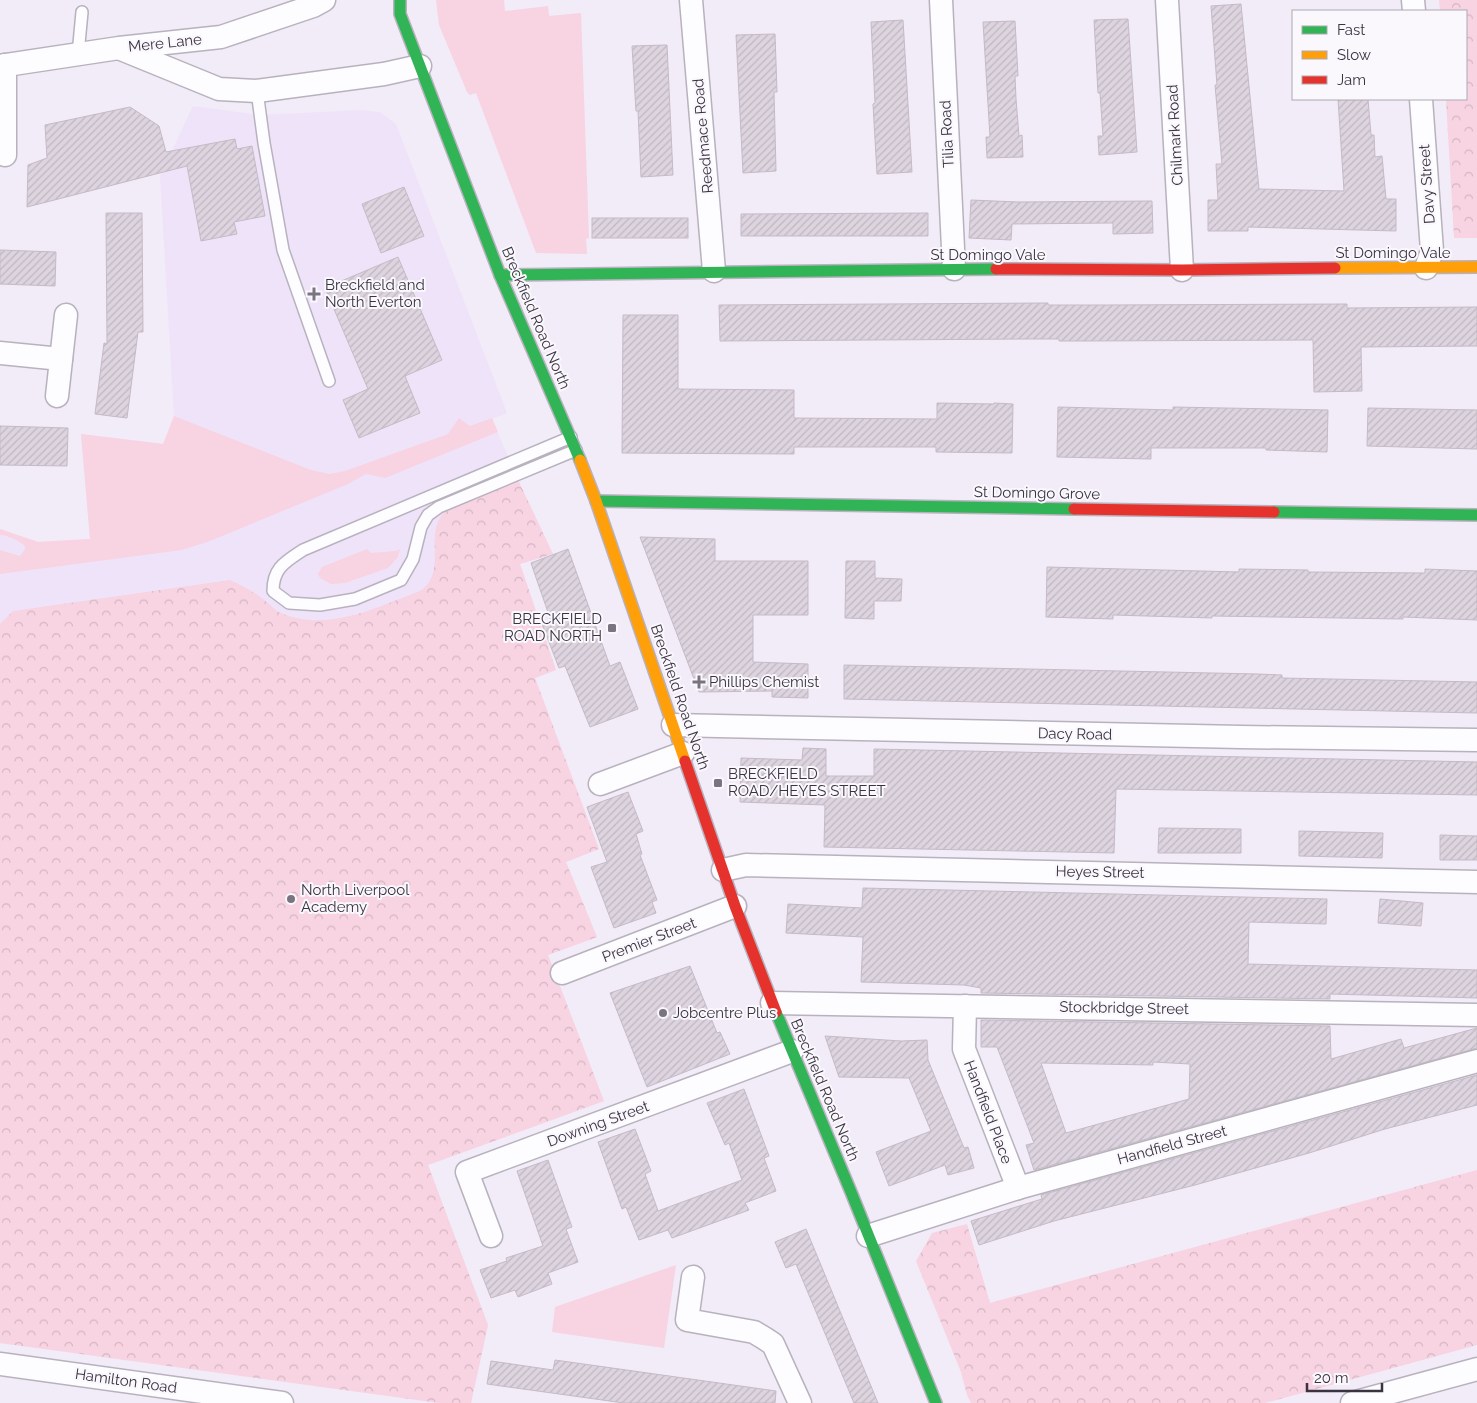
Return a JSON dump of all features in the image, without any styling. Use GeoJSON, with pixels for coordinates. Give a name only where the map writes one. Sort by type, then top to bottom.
{"type":"FeatureCollection","features":[{"type":"Feature","properties":{"kind":"street","name":"Mere Lane"},"geometry":{"type":"LineString","coordinates":[[3,66],[119,48],[221,37],[313,6],[324,0]]}},
{"type":"Feature","properties":{"kind":"street","name":"Breckfield Road North"},"geometry":{"type":"LineString","coordinates":[[400,0],[400,14],[500,275],[572,437],[596,501],[735,906],[772,1003],[936,1403]]}},
{"type":"Feature","properties":{"kind":"street","name":"Reedmace Road"},"geometry":{"type":"LineString","coordinates":[[692,0],[714,271]]}},
{"type":"Feature","properties":{"kind":"street","name":"Tilia Road"},"geometry":{"type":"LineString","coordinates":[[941,0],[954,269]]}},
{"type":"Feature","properties":{"kind":"street","name":"Chilmark Road"},"geometry":{"type":"LineString","coordinates":[[1167,0],[1182,270]]}},
{"type":"Feature","properties":{"kind":"street"},"geometry":{"type":"LineString","coordinates":[[119,48],[219,89],[257,91],[384,74],[420,66]]}},
{"type":"Feature","properties":{"kind":"street"},"geometry":{"type":"LineString","coordinates":[[3,66],[5,154]]}},
{"type":"Feature","properties":{"kind":"street","name":"Davy Street"},"geometry":{"type":"LineString","coordinates":[[1421,100],[1432,251],[1426,268]]}},
{"type":"Feature","properties":{"kind":"street","name":"St Domingo Vale"},"geometry":{"type":"LineString","coordinates":[[500,275],[954,269],[1182,270],[1477,267]]}},
{"type":"Feature","properties":{"kind":"street"},"geometry":{"type":"LineString","coordinates":[[57,396],[66,314]]}},
{"type":"Feature","properties":{"kind":"street"},"geometry":{"type":"LineString","coordinates":[[0,353],[62,359]]}},
{"type":"Feature","properties":{"kind":"street","name":"St Domingo Grove"},"geometry":{"type":"LineString","coordinates":[[596,501],[1477,515]]}},
{"type":"Feature","properties":{"kind":"street","name":"Dacy Road"},"geometry":{"type":"LineString","coordinates":[[673,725],[1477,740]]}},
{"type":"Feature","properties":{"kind":"street"},"geometry":{"type":"LineString","coordinates":[[600,784],[683,753]]}},
{"type":"Feature","properties":{"kind":"street","name":"Heyes Street"},"geometry":{"type":"LineString","coordinates":[[723,870],[746,865],[1477,882]]}},
{"type":"Feature","properties":{"kind":"street","name":"Premier Street"},"geometry":{"type":"LineString","coordinates":[[562,973],[735,906]]}},
{"type":"Feature","properties":{"kind":"street","name":"Stockbridge Street"},"geometry":{"type":"LineString","coordinates":[[772,1003],[1477,1015]]}},
{"type":"Feature","properties":{"kind":"street","name":"Handfield Place"},"geometry":{"type":"LineString","coordinates":[[965,1006],[964,1049],[1018,1188]]}},
{"type":"Feature","properties":{"kind":"street","name":"Downing Street"},"geometry":{"type":"LineString","coordinates":[[491,1236],[467,1172],[792,1052]]}},
{"type":"Feature","properties":{"kind":"street","name":"Handfield Street"},"geometry":{"type":"LineString","coordinates":[[868,1236],[1018,1188],[1477,1061]]}},
{"type":"Feature","properties":{"kind":"street"},"geometry":{"type":"LineString","coordinates":[[694,1278],[687,1320],[754,1332],[773,1344],[800,1403]]}},
{"type":"Feature","properties":{"kind":"street","name":"Hamilton Road"},"geometry":{"type":"LineString","coordinates":[[0,1364],[282,1403]]}},
{"type":"Feature","properties":{"kind":"street"},"geometry":{"type":"LineString","coordinates":[[1352,1403],[1477,1369]]}},
{"type":"Feature","properties":{"kind":"lane"},"geometry":{"type":"LineString","coordinates":[[78,54],[82,12]]}},
{"type":"Feature","properties":{"kind":"lane"},"geometry":{"type":"LineString","coordinates":[[257,91],[264,144],[283,250],[329,381]]}},
{"type":"Feature","properties":{"kind":"lane"},"geometry":{"type":"LineString","coordinates":[[572,437],[303,550],[280,565],[273,580],[273,591],[289,603],[320,605],[355,599],[401,580],[413,559],[421,527],[428,516],[439,507],[576,450]]}},
{"type":"Feature","properties":{"kind":"shaded area","name":"North Liverpool Academy"},"geometry":{"type":"Polygon","coordinates":[[[193,106],[260,115],[361,110],[380,112],[396,124],[507,413],[492,419],[553,554],[520,564],[556,670],[535,678],[599,849],[566,862],[597,937],[548,955],[604,1101],[428,1165],[488,1325],[471,1403],[0,1343],[0,529],[38,542],[90,539],[81,434],[164,444],[174,416],[160,176],[193,106]]]}},
{"type":"Feature","properties":{"kind":"green space"},"geometry":{"type":"Polygon","coordinates":[[[436,0],[504,0],[505,11],[548,6],[549,16],[581,13],[589,238],[586,239],[587,254],[536,253],[476,93],[470,95],[467,92],[439,25],[436,0]]]}},
{"type":"Feature","properties":{"kind":"green space"},"geometry":{"type":"Polygon","coordinates":[[[1439,0],[1477,0],[1477,238],[1454,238],[1446,100],[1467,100],[1467,10],[1440,10],[1439,0]]]}},
{"type":"Feature","properties":{"kind":"green space"},"geometry":{"type":"Polygon","coordinates":[[[174,416],[311,470],[329,474],[345,471],[448,434],[459,418],[470,426],[492,418],[498,432],[385,478],[366,474],[348,484],[210,541],[182,550],[0,574],[0,550],[20,556],[25,546],[20,542],[0,535],[0,529],[38,542],[90,539],[81,434],[163,444],[174,416]]]}},
{"type":"Feature","properties":{"kind":"green space","name":"North Liverpool Academy"},"geometry":{"type":"Polygon","coordinates":[[[518,480],[553,554],[520,564],[556,670],[535,678],[599,849],[566,862],[597,937],[548,955],[604,1101],[428,1165],[488,1325],[471,1403],[439,1403],[0,1343],[0,624],[13,611],[230,580],[255,593],[281,613],[316,620],[352,616],[420,591],[429,583],[433,573],[436,528],[440,518],[448,509],[518,480]]]}},
{"type":"Feature","properties":{"kind":"green space"},"geometry":{"type":"Polygon","coordinates":[[[367,549],[371,553],[400,549],[398,557],[388,568],[345,583],[331,584],[320,578],[318,574],[322,567],[367,549]]]}},
{"type":"Feature","properties":{"kind":"green space"},"geometry":{"type":"Polygon","coordinates":[[[1477,1170],[1477,1345],[1265,1403],[971,1403],[961,1372],[916,1261],[932,1233],[967,1224],[990,1303],[1477,1170]]]}},
{"type":"Feature","properties":{"kind":"green space"},"geometry":{"type":"Polygon","coordinates":[[[676,1265],[664,1348],[552,1332],[555,1307],[676,1265]]]}},
{"type":"Feature","properties":{"kind":"building"},"geometry":{"type":"Polygon","coordinates":[[[1241,4],[1259,189],[1344,191],[1338,100],[1368,100],[1371,135],[1374,135],[1375,157],[1382,156],[1386,199],[1396,199],[1396,231],[1248,227],[1248,231],[1208,231],[1208,200],[1218,200],[1216,164],[1222,164],[1211,6],[1241,4]]]}},
{"type":"Feature","properties":{"kind":"building"},"geometry":{"type":"Polygon","coordinates":[[[1128,19],[1137,152],[1099,155],[1098,136],[1103,136],[1100,93],[1098,93],[1094,20],[1128,19]]]}},
{"type":"Feature","properties":{"kind":"building"},"geometry":{"type":"Polygon","coordinates":[[[903,20],[912,172],[877,174],[871,22],[903,20]]]}},
{"type":"Feature","properties":{"kind":"building"},"geometry":{"type":"Polygon","coordinates":[[[1015,21],[1018,76],[1015,76],[1016,99],[1019,136],[1022,135],[1023,157],[987,158],[986,137],[990,137],[983,22],[1015,21]]]}},
{"type":"Feature","properties":{"kind":"building"},"geometry":{"type":"Polygon","coordinates":[[[775,34],[777,92],[774,92],[776,171],[743,173],[736,35],[775,34]]]}},
{"type":"Feature","properties":{"kind":"building"},"geometry":{"type":"Polygon","coordinates":[[[667,45],[673,175],[641,177],[638,111],[636,111],[632,46],[667,45]]]}},
{"type":"Feature","properties":{"kind":"building"},"geometry":{"type":"Polygon","coordinates":[[[130,107],[159,126],[166,152],[235,139],[237,149],[252,146],[265,216],[234,222],[237,234],[201,241],[187,166],[27,207],[28,165],[47,158],[45,125],[130,107]]]}},
{"type":"Feature","properties":{"kind":"building"},"geometry":{"type":"Polygon","coordinates":[[[404,187],[424,236],[381,253],[362,204],[404,187]]]}},
{"type":"Feature","properties":{"kind":"building"},"geometry":{"type":"Polygon","coordinates":[[[971,200],[1018,202],[1152,201],[1153,233],[1113,234],[1113,223],[1012,224],[1011,240],[969,238],[971,200]]]}},
{"type":"Feature","properties":{"kind":"building"},"geometry":{"type":"Polygon","coordinates":[[[106,213],[142,213],[143,332],[138,332],[127,418],[95,414],[104,343],[107,344],[106,213]]]}},
{"type":"Feature","properties":{"kind":"building"},"geometry":{"type":"Polygon","coordinates":[[[928,213],[928,236],[741,236],[741,214],[928,213]]]}},
{"type":"Feature","properties":{"kind":"building"},"geometry":{"type":"Polygon","coordinates":[[[592,218],[688,218],[688,238],[592,238],[592,218]]]}},
{"type":"Feature","properties":{"kind":"building"},"geometry":{"type":"Polygon","coordinates":[[[0,250],[56,252],[55,286],[0,284],[0,250]]]}},
{"type":"Feature","properties":{"kind":"building"},"geometry":{"type":"Polygon","coordinates":[[[398,257],[442,360],[405,376],[420,413],[359,438],[343,400],[368,389],[325,288],[398,257]]]}},
{"type":"Feature","properties":{"kind":"building"},"geometry":{"type":"Polygon","coordinates":[[[1048,303],[1048,305],[1347,304],[1347,308],[1477,307],[1477,346],[1361,347],[1362,391],[1314,392],[1313,340],[720,341],[719,305],[1048,303]]]}},
{"type":"Feature","properties":{"kind":"building"},"geometry":{"type":"Polygon","coordinates":[[[623,315],[678,315],[678,389],[794,390],[794,418],[937,419],[937,403],[1013,404],[1012,453],[936,452],[936,447],[794,447],[794,454],[622,453],[623,315]]]}},
{"type":"Feature","properties":{"kind":"building"},"geometry":{"type":"Polygon","coordinates":[[[1058,407],[1173,410],[1173,407],[1328,410],[1327,452],[1266,450],[1266,448],[1151,448],[1151,459],[1057,457],[1058,407]]]}},
{"type":"Feature","properties":{"kind":"building"},"geometry":{"type":"Polygon","coordinates":[[[1368,408],[1477,410],[1477,449],[1367,446],[1368,408]]]}},
{"type":"Feature","properties":{"kind":"building"},"geometry":{"type":"Polygon","coordinates":[[[0,426],[68,428],[67,466],[0,465],[0,426]]]}},
{"type":"Feature","properties":{"kind":"building"},"geometry":{"type":"Polygon","coordinates":[[[640,537],[715,539],[715,561],[808,561],[808,615],[753,615],[753,662],[808,664],[808,698],[772,697],[772,691],[699,692],[640,537]]]}},
{"type":"Feature","properties":{"kind":"building"},"geometry":{"type":"Polygon","coordinates":[[[568,549],[610,666],[620,662],[638,709],[590,727],[565,666],[559,668],[542,624],[551,621],[531,563],[568,549]]]}},
{"type":"Feature","properties":{"kind":"building"},"geometry":{"type":"Polygon","coordinates":[[[846,561],[875,561],[875,578],[902,579],[901,601],[874,601],[874,619],[845,618],[846,561]]]}},
{"type":"Feature","properties":{"kind":"building"},"geometry":{"type":"Polygon","coordinates":[[[1047,567],[1239,572],[1239,569],[1308,570],[1308,572],[1425,573],[1425,569],[1477,571],[1477,620],[1403,617],[1403,619],[1212,616],[1212,618],[1113,615],[1113,619],[1046,617],[1047,567]]]}},
{"type":"Feature","properties":{"kind":"building"},"geometry":{"type":"Polygon","coordinates":[[[844,665],[1258,674],[1282,675],[1282,678],[1477,682],[1477,713],[844,699],[844,665]]]}},
{"type":"Feature","properties":{"kind":"building"},"geometry":{"type":"Polygon","coordinates":[[[803,748],[826,749],[826,776],[874,776],[874,749],[1477,762],[1477,795],[1116,789],[1114,853],[824,847],[825,805],[740,802],[741,758],[802,760],[803,748]]]}},
{"type":"Feature","properties":{"kind":"building"},"geometry":{"type":"Polygon","coordinates":[[[628,792],[643,831],[636,834],[642,854],[640,855],[657,900],[652,902],[656,913],[614,928],[591,867],[607,862],[587,807],[628,792]]]}},
{"type":"Feature","properties":{"kind":"building"},"geometry":{"type":"Polygon","coordinates":[[[1159,828],[1241,829],[1241,853],[1158,853],[1159,828]]]}},
{"type":"Feature","properties":{"kind":"building"},"geometry":{"type":"Polygon","coordinates":[[[1299,831],[1383,833],[1382,858],[1299,856],[1299,831]]]}},
{"type":"Feature","properties":{"kind":"building"},"geometry":{"type":"Polygon","coordinates":[[[1440,835],[1477,836],[1477,860],[1440,860],[1440,835]]]}},
{"type":"Feature","properties":{"kind":"building"},"geometry":{"type":"Polygon","coordinates":[[[863,888],[1327,899],[1326,924],[1249,922],[1248,964],[1477,970],[1477,998],[1330,994],[1330,999],[981,993],[981,988],[964,985],[861,982],[863,937],[786,933],[788,904],[862,908],[863,888]]]}},
{"type":"Feature","properties":{"kind":"building"},"geometry":{"type":"Polygon","coordinates":[[[1380,899],[1423,903],[1421,926],[1378,923],[1380,899]]]}},
{"type":"Feature","properties":{"kind":"building","name":"Jobcentre Plus"},"geometry":{"type":"Polygon","coordinates":[[[690,966],[717,1033],[720,1032],[730,1054],[647,1087],[610,993],[690,966]]]}},
{"type":"Feature","properties":{"kind":"building"},"geometry":{"type":"Polygon","coordinates":[[[981,1020],[1330,1026],[1331,1059],[1401,1039],[1404,1048],[1477,1028],[1477,1048],[1034,1170],[1026,1145],[1034,1143],[997,1047],[981,1047],[981,1020]],[[1153,1062],[1153,1065],[1041,1063],[1066,1133],[1189,1099],[1190,1064],[1153,1062]]]}},
{"type":"Feature","properties":{"kind":"building"},"geometry":{"type":"Polygon","coordinates":[[[825,1036],[901,1041],[927,1040],[928,1060],[964,1148],[968,1147],[974,1168],[948,1175],[945,1165],[889,1186],[876,1152],[931,1131],[909,1078],[839,1077],[825,1036]]]}},
{"type":"Feature","properties":{"kind":"building"},"geometry":{"type":"Polygon","coordinates":[[[1477,1075],[1477,1105],[1385,1129],[1309,1153],[1195,1185],[1054,1221],[979,1245],[971,1221],[1042,1199],[1041,1195],[1477,1075]]]}},
{"type":"Feature","properties":{"kind":"building"},"geometry":{"type":"Polygon","coordinates":[[[744,1089],[769,1156],[764,1158],[776,1191],[745,1203],[749,1210],[672,1238],[668,1230],[639,1240],[626,1207],[622,1209],[598,1142],[635,1129],[651,1171],[645,1174],[658,1211],[742,1180],[729,1143],[725,1145],[707,1103],[744,1089]]]}},
{"type":"Feature","properties":{"kind":"building"},"geometry":{"type":"Polygon","coordinates":[[[548,1160],[572,1227],[566,1229],[578,1262],[548,1273],[552,1284],[518,1297],[515,1290],[491,1298],[480,1270],[507,1261],[506,1258],[543,1246],[517,1171],[548,1160]]]}},
{"type":"Feature","properties":{"kind":"building"},"geometry":{"type":"Polygon","coordinates":[[[806,1229],[878,1403],[854,1403],[796,1264],[786,1268],[775,1242],[806,1229]]]}},
{"type":"Feature","properties":{"kind":"building"},"geometry":{"type":"Polygon","coordinates":[[[555,1360],[776,1391],[775,1403],[624,1403],[487,1384],[491,1361],[553,1370],[555,1360]]]}},
{"type":"Feature","properties":{"kind":"traffic: fast"},"geometry":{"type":"LineString","coordinates":[[400,0],[400,14],[500,275],[580,460]]}},
{"type":"Feature","properties":{"kind":"traffic: fast"},"geometry":{"type":"LineString","coordinates":[[500,275],[996,269]]}},
{"type":"Feature","properties":{"kind":"traffic: fast"},"geometry":{"type":"LineString","coordinates":[[596,501],[1074,509]]}},
{"type":"Feature","properties":{"kind":"traffic: fast"},"geometry":{"type":"LineString","coordinates":[[1274,512],[1477,515]]}},
{"type":"Feature","properties":{"kind":"traffic: fast"},"geometry":{"type":"LineString","coordinates":[[776,1012],[936,1403]]}},
{"type":"Feature","properties":{"kind":"traffic: slow"},"geometry":{"type":"LineString","coordinates":[[1335,268],[1477,267]]}},
{"type":"Feature","properties":{"kind":"traffic: slow"},"geometry":{"type":"LineString","coordinates":[[580,460],[596,501],[685,761]]}},
{"type":"Feature","properties":{"kind":"traffic: jam"},"geometry":{"type":"LineString","coordinates":[[996,269],[1182,270],[1335,268]]}},
{"type":"Feature","properties":{"kind":"traffic: jam"},"geometry":{"type":"LineString","coordinates":[[1074,509],[1274,512]]}},
{"type":"Feature","properties":{"kind":"traffic: jam"},"geometry":{"type":"LineString","coordinates":[[685,761],[735,906],[776,1012]]}},
{"type":"Feature","properties":{"kind":"place","name":"Breckfield and North Everton"},"geometry":{"type":"Point","coordinates":[314,294]}},
{"type":"Feature","properties":{"kind":"place","name":"BRECKFIELD ROAD NORTH"},"geometry":{"type":"Point","coordinates":[612,628]}},
{"type":"Feature","properties":{"kind":"place","name":"Phillips Chemist"},"geometry":{"type":"Point","coordinates":[699,682]}},
{"type":"Feature","properties":{"kind":"place","name":"BRECKFIELD ROAD/HEYES STREET"},"geometry":{"type":"Point","coordinates":[718,783]}},
{"type":"Feature","properties":{"kind":"place","name":"North Liverpool Academy"},"geometry":{"type":"Point","coordinates":[291,899]}},
{"type":"Feature","properties":{"kind":"place","name":"Jobcentre Plus"},"geometry":{"type":"Point","coordinates":[663,1013]}}]}
